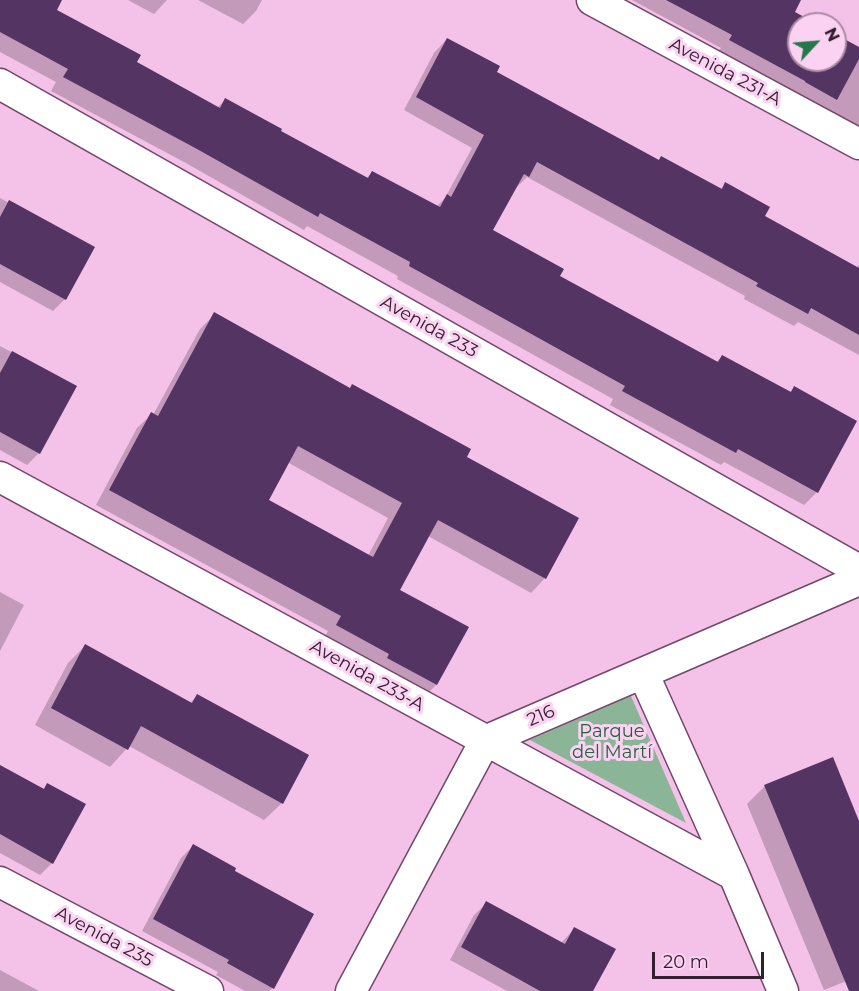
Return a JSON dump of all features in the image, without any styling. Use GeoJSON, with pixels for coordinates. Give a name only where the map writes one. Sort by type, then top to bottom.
{"type":"FeatureCollection","features":[{"type":"Feature","properties":{"kind":"street","name":"Avenida 231-A"},"geometry":{"type":"LineString","coordinates":[[592,0],[859,144]]}},
{"type":"Feature","properties":{"kind":"street","name":"Avenida 233"},"geometry":{"type":"LineString","coordinates":[[0,84],[859,570]]}},
{"type":"Feature","properties":{"kind":"street","name":"Avenida 233-A"},"geometry":{"type":"LineString","coordinates":[[0,477],[734,875]]}},
{"type":"Feature","properties":{"kind":"street","name":"216"},"geometry":{"type":"LineString","coordinates":[[485,741],[859,580]]}},
{"type":"Feature","properties":{"kind":"street"},"geometry":{"type":"LineString","coordinates":[[643,673],[734,875],[783,991]]}},
{"type":"Feature","properties":{"kind":"street"},"geometry":{"type":"LineString","coordinates":[[351,991],[485,741]]}},
{"type":"Feature","properties":{"kind":"street","name":"Avenida 235"},"geometry":{"type":"LineString","coordinates":[[0,882],[208,991]]}},
{"type":"Feature","properties":{"kind":"green space","name":"Parque del Martí"},"geometry":{"type":"Polygon","coordinates":[[[631,696],[686,823],[530,740],[631,696]]]}},
{"type":"Feature","properties":{"kind":"building"},"geometry":{"type":"Polygon","coordinates":[[[0,0],[62,0],[57,10],[141,55],[137,62],[220,108],[225,98],[368,178],[372,171],[440,207],[447,194],[451,197],[484,135],[416,97],[447,38],[500,66],[497,72],[659,160],[661,156],[722,189],[725,182],[770,207],[765,216],[859,268],[859,335],[811,308],[808,314],[756,286],[758,283],[537,162],[529,177],[524,174],[493,230],[564,269],[560,276],[718,362],[722,355],[791,392],[794,386],[857,421],[818,493],[738,449],[736,453],[622,391],[625,386],[409,266],[410,262],[320,213],[318,217],[63,77],[68,69],[0,32],[0,0]]]}},
{"type":"Feature","properties":{"kind":"building"},"geometry":{"type":"Polygon","coordinates":[[[666,0],[801,0],[795,12],[787,12],[787,71],[729,40],[732,35],[666,0]]]}},
{"type":"Feature","properties":{"kind":"building"},"geometry":{"type":"Polygon","coordinates":[[[847,40],[859,47],[859,59],[837,100],[788,72],[847,72],[847,40]]]}},
{"type":"Feature","properties":{"kind":"building"},"geometry":{"type":"Polygon","coordinates":[[[9,200],[95,247],[66,300],[0,264],[0,217],[9,200]]]}},
{"type":"Feature","properties":{"kind":"building"},"geometry":{"type":"Polygon","coordinates":[[[214,312],[350,388],[352,384],[471,449],[467,457],[579,518],[546,579],[438,520],[400,590],[469,627],[437,685],[387,658],[389,654],[336,625],[341,616],[109,490],[151,412],[158,416],[214,312]],[[298,446],[269,500],[373,557],[402,503],[298,446]]]}},
{"type":"Feature","properties":{"kind":"building"},"geometry":{"type":"Polygon","coordinates":[[[12,351],[77,386],[40,454],[0,432],[0,373],[12,351]]]}},
{"type":"Feature","properties":{"kind":"building"},"geometry":{"type":"Polygon","coordinates":[[[85,644],[192,703],[197,694],[309,755],[283,804],[141,726],[128,750],[51,708],[85,644]]]}},
{"type":"Feature","properties":{"kind":"building"},"geometry":{"type":"Polygon","coordinates":[[[833,757],[859,821],[859,991],[849,991],[764,785],[833,757]]]}},
{"type":"Feature","properties":{"kind":"building"},"geometry":{"type":"Polygon","coordinates":[[[0,765],[44,789],[47,783],[86,804],[53,864],[0,834],[0,765]]]}},
{"type":"Feature","properties":{"kind":"building"},"geometry":{"type":"Polygon","coordinates":[[[193,844],[236,868],[235,871],[314,914],[274,989],[227,963],[229,960],[153,919],[193,844]]]}},
{"type":"Feature","properties":{"kind":"building"},"geometry":{"type":"Polygon","coordinates":[[[486,901],[565,944],[574,927],[616,949],[593,991],[540,991],[461,947],[486,901]]]}}]}
